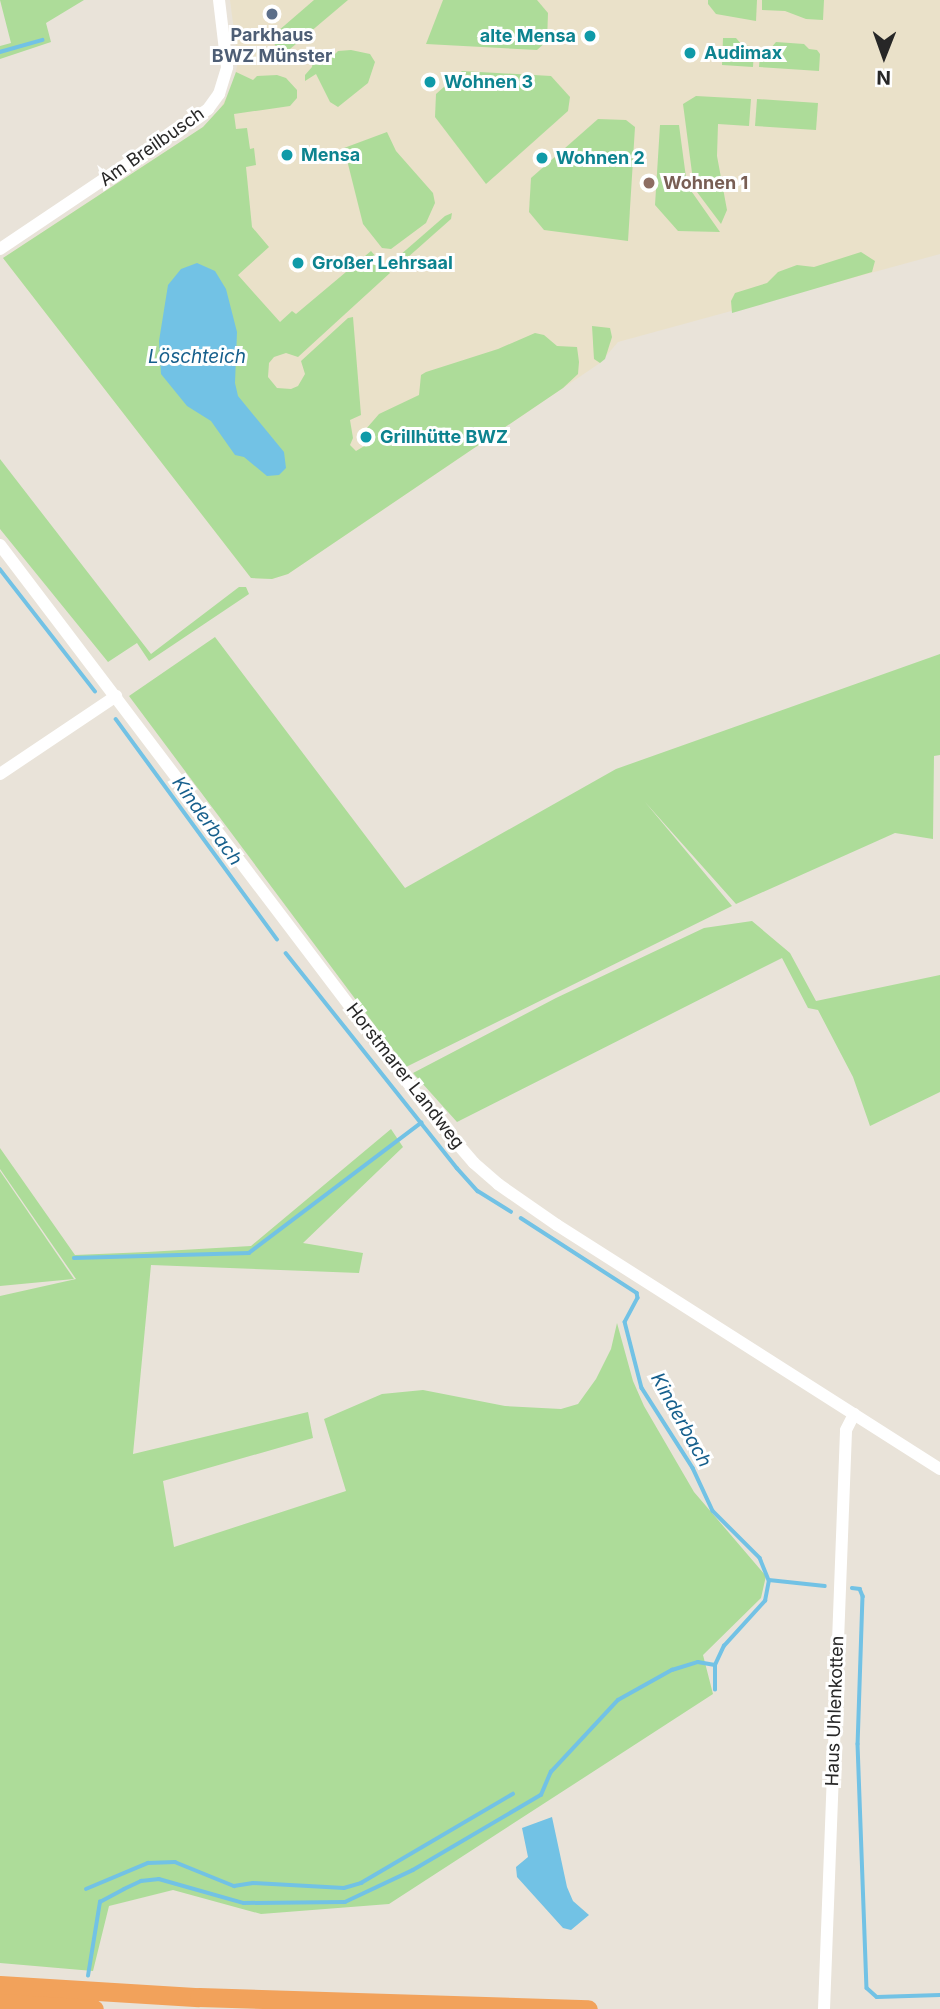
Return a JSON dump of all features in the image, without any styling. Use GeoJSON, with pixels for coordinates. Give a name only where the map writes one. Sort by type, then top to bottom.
{"type":"FeatureCollection","features":[{"type":"Feature","properties":{"kind":"highway"},"geometry":{"type":"LineString","coordinates":[[0,1985],[199,1997],[588,2009]]}},
{"type":"Feature","properties":{"kind":"highway"},"geometry":{"type":"LineString","coordinates":[[0,2003],[94,2009]]}},
{"type":"Feature","properties":{"kind":"street","name":"Am Breilbusch"},"geometry":{"type":"LineString","coordinates":[[0,249],[208,109],[219,93],[227,67],[219,0]]}},
{"type":"Feature","properties":{"kind":"street","name":"Horstmarer Landweg"},"geometry":{"type":"LineString","coordinates":[[0,545],[430,1112],[474,1163],[534,1210],[940,1469]]}},
{"type":"Feature","properties":{"kind":"street"},"geometry":{"type":"LineString","coordinates":[[0,774],[116,696]]}},
{"type":"Feature","properties":{"kind":"street","name":"Haus Uhlenkotten"},"geometry":{"type":"LineString","coordinates":[[824,2009],[846,1430],[854,1414]]}},
{"type":"Feature","properties":{"kind":"shaded area"},"geometry":{"type":"Polygon","coordinates":[[[230,0],[940,0],[940,254],[618,342],[600,363],[288,574],[272,579],[251,578],[3,258],[203,127],[217,114],[232,87],[238,62],[230,0]]]}},
{"type":"Feature","properties":{"kind":"green space"},"geometry":{"type":"Polygon","coordinates":[[[0,0],[84,0],[46,23],[51,42],[0,59],[0,46],[11,43],[0,0]]]}},
{"type":"Feature","properties":{"kind":"green space"},"geometry":{"type":"Polygon","coordinates":[[[314,0],[348,0],[290,49],[281,53],[270,38],[314,0]]]}},
{"type":"Feature","properties":{"kind":"green space"},"geometry":{"type":"Polygon","coordinates":[[[443,0],[537,0],[548,13],[547,41],[537,50],[426,44],[443,0]]]}},
{"type":"Feature","properties":{"kind":"green space"},"geometry":{"type":"Polygon","coordinates":[[[708,0],[757,0],[756,21],[716,14],[708,0]]]}},
{"type":"Feature","properties":{"kind":"green space"},"geometry":{"type":"Polygon","coordinates":[[[762,0],[824,0],[823,20],[806,19],[785,11],[762,10],[762,0]]]}},
{"type":"Feature","properties":{"kind":"green space"},"geometry":{"type":"Polygon","coordinates":[[[723,38],[736,38],[742,45],[750,46],[754,50],[753,67],[722,65],[723,38]]]}},
{"type":"Feature","properties":{"kind":"green space"},"geometry":{"type":"Polygon","coordinates":[[[776,42],[804,44],[809,49],[817,50],[820,54],[819,71],[759,67],[760,55],[765,55],[776,42]]]}},
{"type":"Feature","properties":{"kind":"green space"},"geometry":{"type":"Polygon","coordinates":[[[351,50],[370,54],[375,62],[368,83],[338,107],[330,102],[316,74],[305,81],[305,75],[312,67],[314,55],[320,54],[329,60],[338,51],[351,50]]]}},
{"type":"Feature","properties":{"kind":"green space"},"geometry":{"type":"Polygon","coordinates":[[[462,71],[551,76],[570,97],[568,111],[486,184],[435,117],[436,94],[462,71]]]}},
{"type":"Feature","properties":{"kind":"green space"},"geometry":{"type":"Polygon","coordinates":[[[236,72],[253,80],[257,76],[277,75],[286,78],[297,90],[297,98],[290,106],[234,114],[236,129],[247,128],[250,149],[254,148],[256,165],[246,167],[252,227],[269,247],[238,275],[280,322],[292,311],[296,314],[371,251],[390,273],[298,357],[286,353],[274,357],[269,363],[268,377],[277,388],[291,389],[298,386],[305,374],[301,361],[348,318],[353,317],[361,415],[350,420],[353,438],[350,445],[356,451],[366,445],[367,439],[374,440],[375,434],[366,433],[366,429],[379,414],[419,395],[421,375],[426,372],[498,349],[535,333],[544,335],[557,346],[577,347],[579,362],[578,374],[563,388],[288,574],[272,579],[251,578],[3,258],[203,127],[224,104],[236,72]]]}},
{"type":"Feature","properties":{"kind":"green space"},"geometry":{"type":"Polygon","coordinates":[[[696,96],[751,99],[749,126],[718,124],[717,156],[727,210],[721,224],[694,188],[683,104],[696,96]]]}},
{"type":"Feature","properties":{"kind":"green space"},"geometry":{"type":"Polygon","coordinates":[[[757,99],[818,103],[816,130],[755,126],[757,99]]]}},
{"type":"Feature","properties":{"kind":"green space"},"geometry":{"type":"Polygon","coordinates":[[[598,119],[626,120],[635,127],[628,241],[544,230],[529,212],[531,178],[598,119]]]}},
{"type":"Feature","properties":{"kind":"green space"},"geometry":{"type":"Polygon","coordinates":[[[660,125],[679,125],[687,185],[720,232],[678,231],[655,205],[660,125]]]}},
{"type":"Feature","properties":{"kind":"green space"},"geometry":{"type":"Polygon","coordinates":[[[387,132],[396,151],[433,193],[435,203],[426,223],[391,249],[382,248],[363,224],[344,148],[387,132]]]}},
{"type":"Feature","properties":{"kind":"green space"},"geometry":{"type":"Polygon","coordinates":[[[452,213],[451,219],[398,266],[399,256],[452,213]]]}},
{"type":"Feature","properties":{"kind":"green space"},"geometry":{"type":"Polygon","coordinates":[[[861,252],[875,261],[872,272],[732,313],[731,301],[735,293],[767,283],[778,272],[797,265],[814,267],[861,252]]]}},
{"type":"Feature","properties":{"kind":"green space"},"geometry":{"type":"Polygon","coordinates":[[[592,326],[610,328],[612,337],[605,359],[600,363],[594,359],[592,326]]]}},
{"type":"Feature","properties":{"kind":"green space"},"geometry":{"type":"Polygon","coordinates":[[[0,459],[151,654],[239,587],[246,587],[249,594],[149,661],[137,643],[108,662],[0,529],[0,459]]]}},
{"type":"Feature","properties":{"kind":"green space"},"geometry":{"type":"Polygon","coordinates":[[[215,637],[405,888],[616,769],[940,654],[940,755],[934,756],[933,839],[895,833],[736,904],[645,802],[732,906],[406,1067],[129,696],[215,637]]]}},
{"type":"Feature","properties":{"kind":"green space"},"geometry":{"type":"Polygon","coordinates":[[[752,921],[790,953],[816,1001],[940,975],[940,1092],[870,1126],[853,1077],[818,1010],[808,1008],[782,958],[457,1122],[413,1073],[556,998],[704,928],[752,921]]]}},
{"type":"Feature","properties":{"kind":"green space"},"geometry":{"type":"Polygon","coordinates":[[[391,1129],[403,1147],[303,1243],[363,1253],[359,1273],[151,1265],[133,1454],[308,1412],[313,1438],[163,1481],[174,1547],[346,1491],[324,1419],[382,1394],[423,1390],[505,1406],[561,1409],[578,1404],[596,1379],[611,1349],[617,1323],[633,1381],[644,1406],[694,1492],[766,1576],[761,1598],[703,1655],[713,1694],[389,1904],[261,1914],[173,1890],[109,1906],[93,1971],[0,1963],[0,1296],[76,1279],[0,1169],[0,1148],[75,1255],[147,1252],[251,1246],[391,1129]]]}},
{"type":"Feature","properties":{"kind":"green space"},"geometry":{"type":"Polygon","coordinates":[[[0,1171],[74,1279],[0,1286],[0,1171]]]}},
{"type":"Feature","properties":{"kind":"water","name":"Löschteich"},"geometry":{"type":"Polygon","coordinates":[[[197,263],[215,271],[226,289],[237,332],[235,383],[238,396],[284,452],[286,468],[279,475],[267,476],[244,457],[235,455],[211,421],[187,406],[161,374],[159,341],[168,285],[181,269],[197,263]]]}},
{"type":"Feature","properties":{"kind":"water"},"geometry":{"type":"Polygon","coordinates":[[[552,1817],[567,1887],[573,1901],[589,1915],[571,1930],[563,1928],[517,1877],[516,1867],[528,1857],[522,1828],[552,1817]]]}},
{"type":"Feature","properties":{"kind":"waterway"},"geometry":{"type":"LineString","coordinates":[[0,52],[42,40]]}},
{"type":"Feature","properties":{"kind":"waterway","name":"Kinderbach"},"geometry":{"type":"LineString","coordinates":[[0,569],[95,691]]}},
{"type":"Feature","properties":{"kind":"waterway","name":"Kinderbach"},"geometry":{"type":"LineString","coordinates":[[116,719],[277,939]]}},
{"type":"Feature","properties":{"kind":"waterway","name":"Kinderbach"},"geometry":{"type":"LineString","coordinates":[[286,953],[457,1168],[478,1191],[511,1212]]}},
{"type":"Feature","properties":{"kind":"waterway"},"geometry":{"type":"LineString","coordinates":[[74,1258],[249,1253],[421,1123]]}},
{"type":"Feature","properties":{"kind":"waterway","name":"Kinderbach"},"geometry":{"type":"LineString","coordinates":[[521,1218],[637,1293],[638,1298],[625,1322],[642,1388],[693,1468],[713,1511],[760,1558],[769,1580],[825,1586]]}},
{"type":"Feature","properties":{"kind":"waterway"},"geometry":{"type":"LineString","coordinates":[[715,1690],[715,1665],[724,1646],[765,1601],[769,1581]]}},
{"type":"Feature","properties":{"kind":"waterway","name":"Kinderbach"},"geometry":{"type":"LineString","coordinates":[[852,1588],[860,1589],[863,1596],[858,1744],[867,1988],[877,1997],[940,1995]]}},
{"type":"Feature","properties":{"kind":"waterway"},"geometry":{"type":"LineString","coordinates":[[88,1976],[100,1902],[124,1889],[141,1881],[159,1879],[244,1903],[345,1902],[413,1870],[541,1795],[551,1772],[618,1700],[672,1670],[698,1662],[715,1665]]}},
{"type":"Feature","properties":{"kind":"waterway"},"geometry":{"type":"LineString","coordinates":[[86,1889],[148,1863],[175,1862],[234,1886],[253,1883],[344,1888],[361,1883],[513,1794]]}},
{"type":"Feature","properties":{"kind":"place","name":"Parkhaus BWZ Münster"},"geometry":{"type":"Point","coordinates":[272,14]}},
{"type":"Feature","properties":{"kind":"place","name":"alte Mensa"},"geometry":{"type":"Point","coordinates":[590,36]}},
{"type":"Feature","properties":{"kind":"place","name":"Audimax"},"geometry":{"type":"Point","coordinates":[690,53]}},
{"type":"Feature","properties":{"kind":"place","name":"Wohnen 3"},"geometry":{"type":"Point","coordinates":[430,82]}},
{"type":"Feature","properties":{"kind":"place","name":"Mensa"},"geometry":{"type":"Point","coordinates":[287,155]}},
{"type":"Feature","properties":{"kind":"place","name":"Wohnen 2"},"geometry":{"type":"Point","coordinates":[542,158]}},
{"type":"Feature","properties":{"kind":"place","name":"Wohnen 1"},"geometry":{"type":"Point","coordinates":[649,183]}},
{"type":"Feature","properties":{"kind":"place","name":"Großer Lehrsaal"},"geometry":{"type":"Point","coordinates":[298,263]}},
{"type":"Feature","properties":{"kind":"place","name":"Grillhütte BWZ"},"geometry":{"type":"Point","coordinates":[366,437]}}]}
